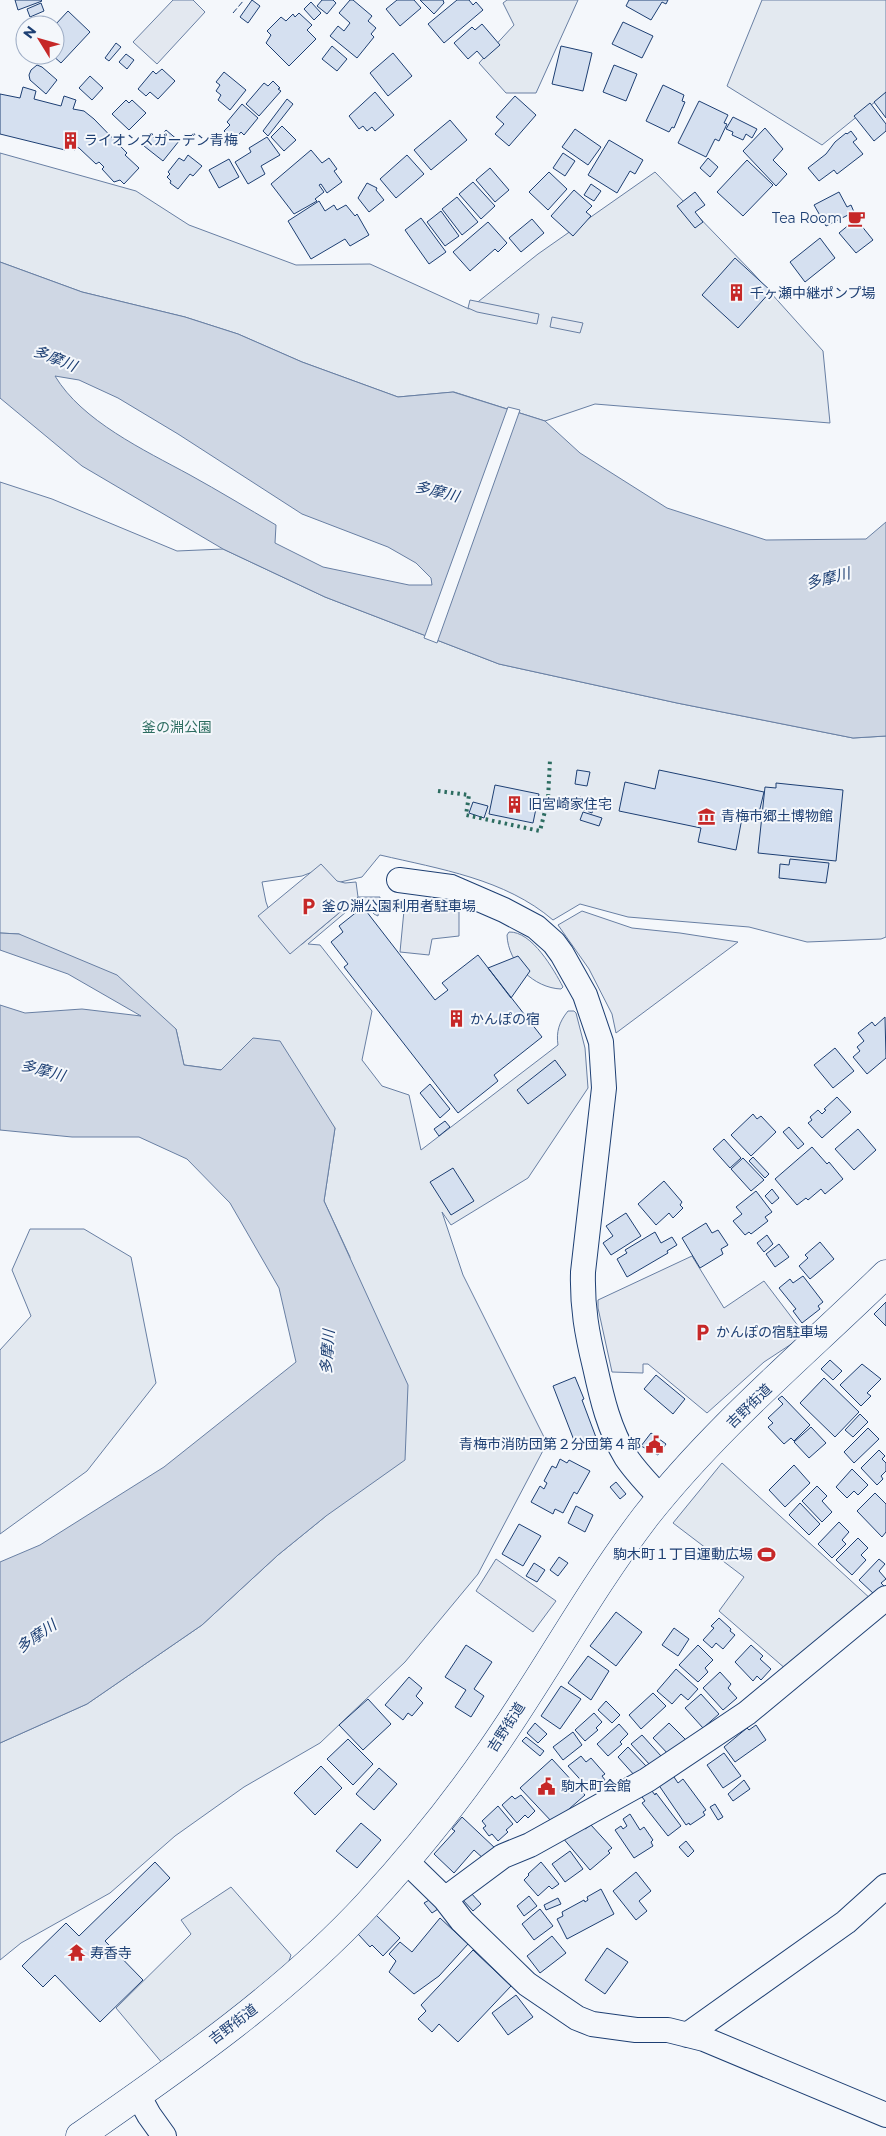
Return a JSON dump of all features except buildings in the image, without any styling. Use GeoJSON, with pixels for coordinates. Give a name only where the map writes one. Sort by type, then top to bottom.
{"type":"FeatureCollection","features":[{"type":"Feature","properties":{"kind":"highway","name":"吉野街道"},"geometry":{"type":"LineString","coordinates":[[80,2136],[260,2003],[312,1960],[368,1905],[406,1861],[489,1754],[600,1581],[661,1498],[737,1417],[886,1274]]}},
{"type":"Feature","properties":{"kind":"street"},"geometry":{"type":"LineString","coordinates":[[399,880],[451,887],[536,926],[554,943],[562,954],[585,995],[601,1042],[604,1088],[583,1272],[582,1297],[584,1319],[604,1407],[613,1431],[635,1469],[661,1498]]}},
{"type":"Feature","properties":{"kind":"street"},"geometry":{"type":"LineString","coordinates":[[445,1900],[503,1856],[530,1844],[646,1780],[747,1713],[886,1598]]}},
{"type":"Feature","properties":{"kind":"street"},"geometry":{"type":"LineString","coordinates":[[406,1861],[527,1984],[577,2018],[592,2024],[636,2030],[668,2030],[687,2034],[733,2050],[886,2115]]}},
{"type":"Feature","properties":{"kind":"street"},"geometry":{"type":"LineString","coordinates":[[687,2034],[846,1922],[886,1886]]}},
{"type":"Feature","properties":{"kind":"street"},"geometry":{"type":"LineString","coordinates":[[138,2095],[164,2136]]}},
{"type":"Feature","properties":{"kind":"green space"},"geometry":{"type":"Polygon","coordinates":[[[507,0],[578,0],[536,93],[506,93],[479,63],[514,25],[503,3],[507,0]]]}},
{"type":"Feature","properties":{"kind":"green space"},"geometry":{"type":"Polygon","coordinates":[[[762,0],[886,0],[886,93],[822,145],[727,86],[762,0]]]}},
{"type":"Feature","properties":{"kind":"green space"},"geometry":{"type":"Polygon","coordinates":[[[0,153],[136,191],[189,225],[296,265],[370,264],[469,309],[538,254],[655,172],[752,272],[823,351],[830,423],[595,404],[545,421],[454,392],[398,397],[302,362],[238,334],[185,317],[82,292],[0,262],[0,153]]]}},
{"type":"Feature","properties":{"kind":"green space","name":"釜の淵公園"},"geometry":{"type":"Polygon","coordinates":[[[0,482],[52,499],[177,551],[223,549],[325,597],[499,664],[677,703],[853,738],[886,736],[886,937],[881,939],[807,942],[749,927],[628,917],[580,904],[553,920],[534,906],[493,885],[471,877],[380,855],[362,877],[336,883],[320,869],[302,876],[262,882],[266,902],[275,927],[301,945],[358,897],[380,897],[378,916],[368,906],[359,901],[308,944],[320,945],[372,1011],[362,1060],[382,1086],[409,1095],[421,1150],[558,1045],[557,1036],[562,1019],[568,1011],[576,1013],[585,1048],[588,1088],[528,1178],[451,1225],[442,1212],[463,1275],[547,1443],[478,1574],[405,1662],[320,1743],[244,1787],[175,1836],[110,1893],[21,1943],[0,1960],[0,1743],[87,1704],[202,1625],[278,1555],[326,1516],[350,1257],[324,1201],[335,1128],[253,1038],[221,1070],[184,1065],[176,1029],[19,934],[0,933],[0,482]]]}},
{"type":"Feature","properties":{"kind":"green space"},"geometry":{"type":"Polygon","coordinates":[[[509,932],[518,933],[534,944],[554,971],[563,987],[561,989],[541,984],[524,972],[517,964],[508,945],[507,935],[509,932]]]}},
{"type":"Feature","properties":{"kind":"green space"},"geometry":{"type":"Polygon","coordinates":[[[30,1229],[84,1229],[131,1257],[156,1383],[87,1471],[0,1534],[0,1350],[31,1316],[12,1270],[30,1229]]]}},
{"type":"Feature","properties":{"kind":"green space","name":"駒木町１丁目運動広場"},"geometry":{"type":"Polygon","coordinates":[[[722,1463],[872,1600],[787,1670],[719,1611],[744,1577],[673,1523],[722,1463]]]}},
{"type":"Feature","properties":{"kind":"green space"},"geometry":{"type":"Polygon","coordinates":[[[231,1887],[291,1955],[287,1967],[163,2064],[116,2008],[191,1934],[181,1920],[231,1887]]]}},
{"type":"Feature","properties":{"kind":"shaded area"},"geometry":{"type":"Polygon","coordinates":[[[173,0],[193,0],[205,12],[157,64],[133,42],[173,0]]]}},
{"type":"Feature","properties":{"kind":"shaded area"},"geometry":{"type":"Polygon","coordinates":[[[470,300],[539,314],[537,324],[477,312],[468,308],[470,300]]]}},
{"type":"Feature","properties":{"kind":"shaded area"},"geometry":{"type":"Polygon","coordinates":[[[552,317],[583,323],[580,333],[550,327],[552,317]]]}},
{"type":"Feature","properties":{"kind":"shaded area","name":"釜の淵公園利用者駐車場"},"geometry":{"type":"Polygon","coordinates":[[[321,864],[337,881],[345,883],[356,882],[358,897],[290,954],[258,916],[321,864]]]}},
{"type":"Feature","properties":{"kind":"shaded area"},"geometry":{"type":"Polygon","coordinates":[[[405,900],[442,902],[459,908],[459,936],[432,939],[429,955],[400,952],[405,900]]]}},
{"type":"Feature","properties":{"kind":"shaded area"},"geometry":{"type":"Polygon","coordinates":[[[582,911],[632,928],[738,942],[616,1033],[612,1014],[589,969],[558,925],[582,911]]]}},
{"type":"Feature","properties":{"kind":"shaded area","name":"かんぽの宿駐車場"},"geometry":{"type":"Polygon","coordinates":[[[692,1256],[724,1308],[764,1281],[805,1335],[764,1362],[707,1413],[648,1364],[643,1364],[643,1373],[612,1372],[598,1308],[598,1300],[692,1256]]]}},
{"type":"Feature","properties":{"kind":"shaded area"},"geometry":{"type":"Polygon","coordinates":[[[496,1559],[556,1601],[533,1632],[476,1591],[496,1559]]]}},
{"type":"Feature","properties":{"kind":"water","name":"多摩川"},"geometry":{"type":"Polygon","coordinates":[[[0,262],[82,292],[185,317],[238,334],[302,362],[398,397],[453,392],[545,421],[580,453],[667,508],[766,540],[866,539],[886,522],[886,736],[853,738],[677,703],[499,664],[325,597],[223,549],[82,466],[0,398],[0,262]],[[55,376],[81,407],[97,421],[134,445],[212,487],[276,525],[275,543],[323,567],[409,585],[432,585],[431,578],[416,563],[388,547],[302,514],[178,434],[118,398],[79,380],[55,376]]]}},
{"type":"Feature","properties":{"kind":"water","name":"多摩川"},"geometry":{"type":"Polygon","coordinates":[[[0,933],[19,934],[117,975],[176,1029],[184,1065],[221,1070],[253,1038],[280,1041],[335,1128],[324,1201],[408,1385],[405,1460],[326,1516],[278,1555],[202,1625],[87,1704],[0,1743],[0,1562],[40,1545],[164,1467],[296,1362],[279,1288],[230,1203],[187,1159],[139,1137],[72,1137],[0,1130],[0,1005],[25,1013],[82,1009],[141,1016],[68,974],[0,950],[0,933]]]}},
{"type":"Feature","properties":{"kind":"pier"},"geometry":{"type":"Polygon","coordinates":[[[508,407],[520,410],[437,643],[424,638],[508,407]]]}},
{"type":"Feature","properties":{"kind":"hedge"},"geometry":{"type":"LineString","coordinates":[[438,791],[469,795],[466,815],[540,831],[548,799],[550,760]]}},
{"type":"Feature","properties":{"kind":"fence"},"geometry":{"type":"LineString","coordinates":[[233,13],[244,0]]}},
{"type":"Feature","properties":{"kind":"place","name":"ライオンズガーデン青梅"},"geometry":{"type":"Point","coordinates":[70,140]}},
{"type":"Feature","properties":{"kind":"place","name":"Tea Room"},"geometry":{"type":"Point","coordinates":[856,218]}},
{"type":"Feature","properties":{"kind":"place","name":"千ヶ瀬中継ポンプ場"},"geometry":{"type":"Point","coordinates":[736,293]}},
{"type":"Feature","properties":{"kind":"place","name":"旧宮崎家住宅"},"geometry":{"type":"Point","coordinates":[514,804]}},
{"type":"Feature","properties":{"kind":"place","name":"青梅市郷土博物館"},"geometry":{"type":"Point","coordinates":[707,816]}},
{"type":"Feature","properties":{"kind":"place","name":"釜の淵公園利用者駐車場"},"geometry":{"type":"Point","coordinates":[308,906]}},
{"type":"Feature","properties":{"kind":"place","name":"かんぽの宿"},"geometry":{"type":"Point","coordinates":[456,1019]}},
{"type":"Feature","properties":{"kind":"place","name":"かんぽの宿駐車場"},"geometry":{"type":"Point","coordinates":[702,1332]}},
{"type":"Feature","properties":{"kind":"place","name":"青梅市消防団第２分団第４部"},"geometry":{"type":"Point","coordinates":[655,1444]}},
{"type":"Feature","properties":{"kind":"place","name":"駒木町１丁目運動広場"},"geometry":{"type":"Point","coordinates":[767,1554]}},
{"type":"Feature","properties":{"kind":"place","name":"駒木町会館"},"geometry":{"type":"Point","coordinates":[547,1786]}},
{"type":"Feature","properties":{"kind":"place","name":"寿香寺"},"geometry":{"type":"Point","coordinates":[76,1953]}}]}
